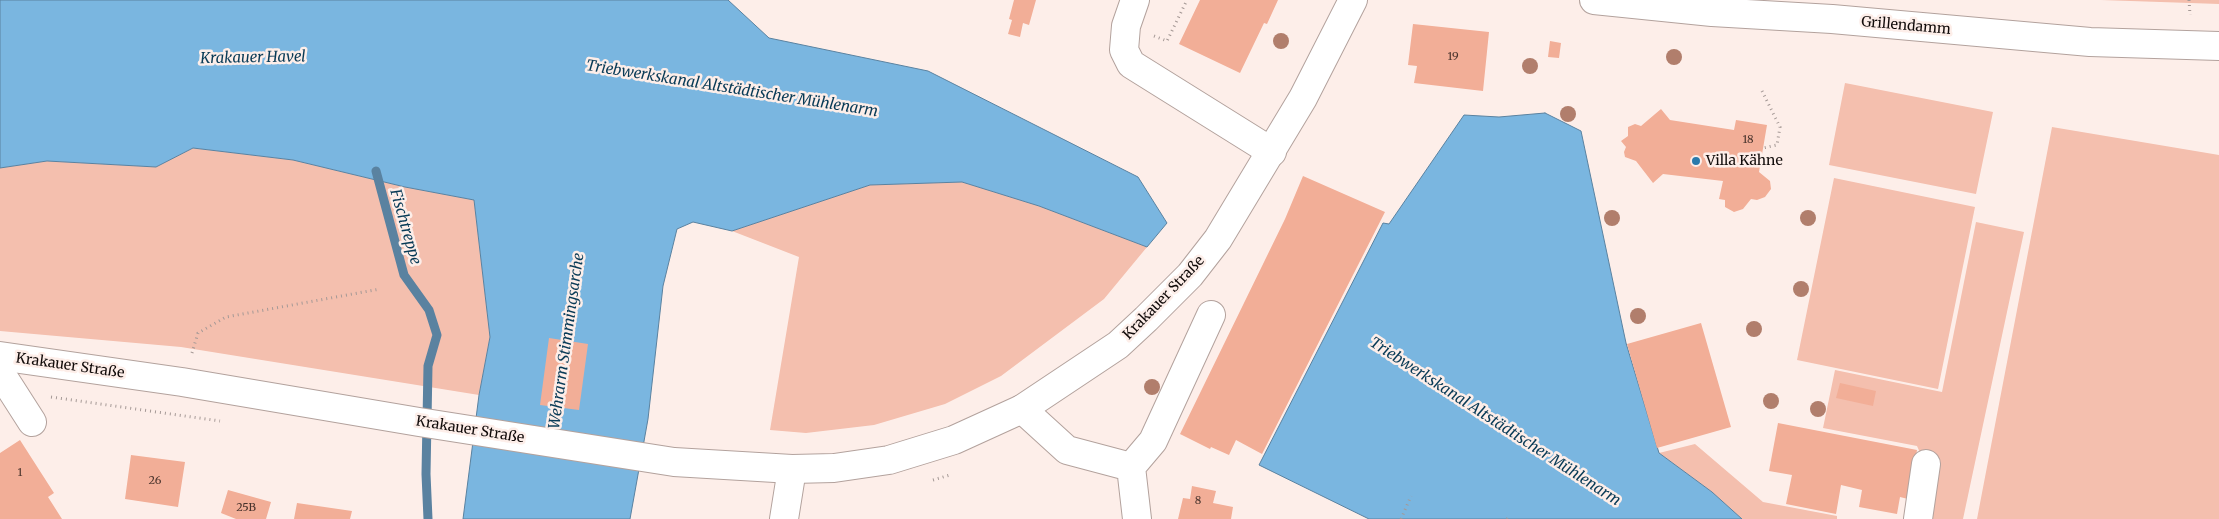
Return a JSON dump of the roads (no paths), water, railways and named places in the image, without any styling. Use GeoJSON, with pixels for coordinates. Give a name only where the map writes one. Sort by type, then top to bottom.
{"type":"FeatureCollection","features":[{"type":"Feature","properties":{"kind":"main road"},"geometry":{"type":"LineString","coordinates":[[1135,0],[1126,26],[1124,50],[1131,64],[1272,152]]}},
{"type":"Feature","properties":{"kind":"main road","name":"Krakauer Straße"},"geometry":{"type":"LineString","coordinates":[[0,356],[182,382],[674,462],[792,469],[834,468],[889,460],[954,440],[1022,409],[1118,346],[1190,275],[1218,239],[1272,152],[1314,78],[1353,0]]}},
{"type":"Feature","properties":{"kind":"main road","name":"Grillendamm"},"geometry":{"type":"LineString","coordinates":[[1594,0],[1712,12],[1832,20],[2090,42],[2219,46]]}},
{"type":"Feature","properties":{"kind":"main road"},"geometry":{"type":"LineString","coordinates":[[1137,519],[1131,467],[1153,441],[1210,315]]}},
{"type":"Feature","properties":{"kind":"main road"},"geometry":{"type":"LineString","coordinates":[[6,382],[32,422]]}},
{"type":"Feature","properties":{"kind":"main road"},"geometry":{"type":"LineString","coordinates":[[1022,409],[1066,450],[1131,467]]}},
{"type":"Feature","properties":{"kind":"main road"},"geometry":{"type":"LineString","coordinates":[[1918,519],[1926,464]]}},
{"type":"Feature","properties":{"kind":"main road"},"geometry":{"type":"LineString","coordinates":[[784,519],[792,469]]}},
{"type":"Feature","properties":{"kind":"water"},"geometry":{"type":"Polygon","coordinates":[[[0,0],[728,0],[769,38],[928,71],[1138,177],[1167,223],[1147,247],[1039,206],[962,182],[870,185],[732,231],[693,222],[677,229],[663,286],[648,419],[630,519],[463,519],[479,395],[490,337],[474,200],[405,187],[293,160],[193,148],[156,167],[47,161],[0,168],[0,0]]]}},
{"type":"Feature","properties":{"kind":"water","name":"Triebwerkskanal Altstädtischer Mühlenarm"},"geometry":{"type":"Polygon","coordinates":[[[1545,113],[1581,131],[1626,343],[1659,453],[1712,492],[1742,519],[1369,519],[1259,465],[1383,223],[1389,224],[1464,115],[1499,117],[1545,113]]]}},
{"type":"Feature","properties":{"kind":"waterway","name":"Fischtreppe"},"geometry":{"type":"LineString","coordinates":[[376,171],[404,275],[429,310],[437,335],[428,366],[426,474],[428,519]]}},
{"type":"Feature","properties":{"kind":"place","name":"Villa Kähne"},"geometry":{"type":"Point","coordinates":[1696,161]}},
{"type":"Feature","properties":{"kind":"water label","name":"Krakauer Havel"},"geometry":{"type":"Point","coordinates":[253,58]}},
{"type":"Feature","properties":{"kind":"water label","name":"Wehrarm Stimmingsarche"},"geometry":{"type":"Point","coordinates":[567,341]}}]}
